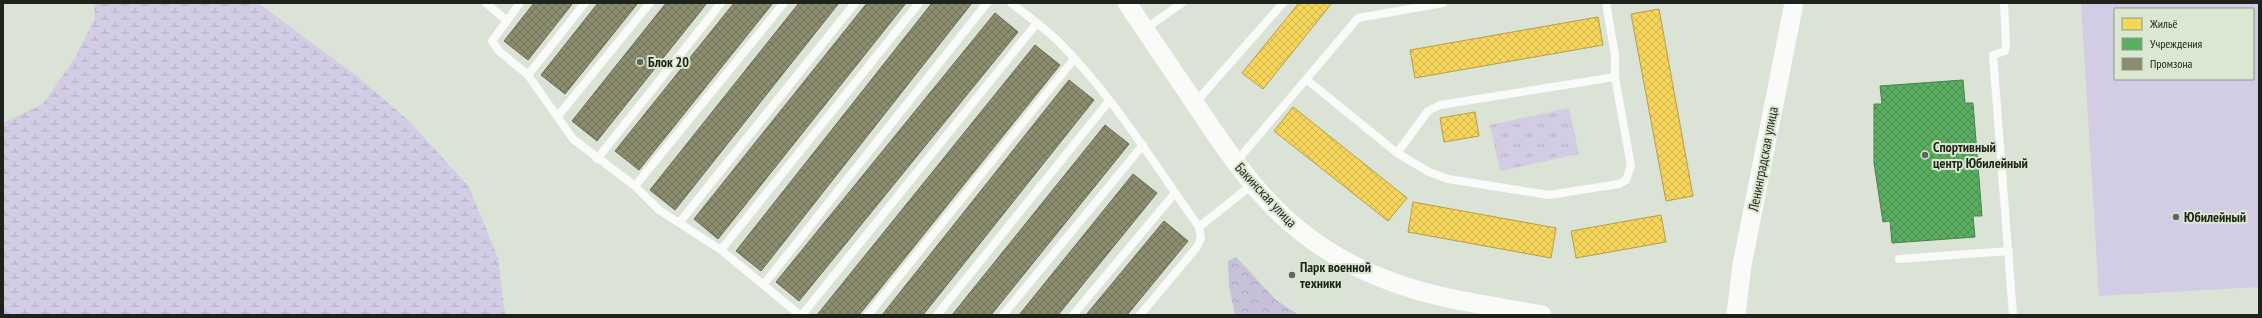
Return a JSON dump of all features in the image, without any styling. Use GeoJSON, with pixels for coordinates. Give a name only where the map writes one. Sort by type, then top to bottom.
{"type":"FeatureCollection","features":[{"type":"Feature","properties":{"kind":"street","name":"Бакинская улица"},"geometry":{"type":"LineString","coordinates":[[1127,3],[1194,103],[1253,184],[1293,225],[1317,244],[1366,272],[1396,284],[1429,293],[1542,315]]}},
{"type":"Feature","properties":{"kind":"street","name":"Ленинградская улица"},"geometry":{"type":"LineString","coordinates":[[1736,315],[1742,265],[1794,3]]}},
{"type":"Feature","properties":{"kind":"lane"},"geometry":{"type":"LineString","coordinates":[[486,3],[507,21]]}},
{"type":"Feature","properties":{"kind":"lane"},"geometry":{"type":"LineString","coordinates":[[520,3],[492,41],[499,51],[528,75],[558,116],[565,129],[573,138],[597,159],[635,186],[659,210],[721,250],[801,315],[1037,23]]}},
{"type":"Feature","properties":{"kind":"lane"},"geometry":{"type":"LineString","coordinates":[[528,75],[585,3]]}},
{"type":"Feature","properties":{"kind":"lane"},"geometry":{"type":"LineString","coordinates":[[558,116],[650,3]]}},
{"type":"Feature","properties":{"kind":"lane"},"geometry":{"type":"LineString","coordinates":[[597,159],[721,3]]}},
{"type":"Feature","properties":{"kind":"lane"},"geometry":{"type":"LineString","coordinates":[[635,186],[784,3]]}},
{"type":"Feature","properties":{"kind":"lane"},"geometry":{"type":"LineString","coordinates":[[679,223],[855,3]]}},
{"type":"Feature","properties":{"kind":"lane"},"geometry":{"type":"LineString","coordinates":[[721,250],[919,3]]}},
{"type":"Feature","properties":{"kind":"lane"},"geometry":{"type":"LineString","coordinates":[[764,284],[987,3]]}},
{"type":"Feature","properties":{"kind":"lane"},"geometry":{"type":"LineString","coordinates":[[1011,3],[1037,23],[1074,58],[1143,145],[1200,227],[1201,238],[1197,247],[1140,315]]}},
{"type":"Feature","properties":{"kind":"lane"},"geometry":{"type":"LineString","coordinates":[[1145,29],[1182,3]]}},
{"type":"Feature","properties":{"kind":"lane"},"geometry":{"type":"LineString","coordinates":[[1194,103],[1283,3]]}},
{"type":"Feature","properties":{"kind":"lane"},"geometry":{"type":"LineString","coordinates":[[1236,162],[1358,18],[1443,3]]}},
{"type":"Feature","properties":{"kind":"lane"},"geometry":{"type":"LineString","coordinates":[[1306,79],[1397,152],[1428,172],[1448,179],[1550,196],[1620,184],[1626,180],[1631,166],[1615,78],[1615,55],[1606,3]]}},
{"type":"Feature","properties":{"kind":"lane"},"geometry":{"type":"LineString","coordinates":[[2004,3],[2005,50],[1993,55],[2013,315]]}},
{"type":"Feature","properties":{"kind":"lane"},"geometry":{"type":"LineString","coordinates":[[868,315],[1074,58]]}},
{"type":"Feature","properties":{"kind":"lane"},"geometry":{"type":"LineString","coordinates":[[1397,152],[1428,111],[1440,105],[1615,78]]}},
{"type":"Feature","properties":{"kind":"lane"},"geometry":{"type":"LineString","coordinates":[[937,315],[1109,101]]}},
{"type":"Feature","properties":{"kind":"lane"},"geometry":{"type":"LineString","coordinates":[[1003,315],[1143,145]]}},
{"type":"Feature","properties":{"kind":"lane"},"geometry":{"type":"LineString","coordinates":[[1200,227],[1253,184]]}},
{"type":"Feature","properties":{"kind":"lane"},"geometry":{"type":"LineString","coordinates":[[1073,315],[1175,193]]}},
{"type":"Feature","properties":{"kind":"lane"},"geometry":{"type":"LineString","coordinates":[[1899,259],[2009,251]]}},
{"type":"Feature","properties":{"kind":"green space"},"geometry":{"type":"Polygon","coordinates":[[[94,3],[258,3],[358,77],[409,121],[469,187],[498,258],[505,315],[3,315],[3,123],[43,104],[75,58],[95,18],[94,3]]]}},
{"type":"Feature","properties":{"kind":"green space","name":"Юбилейный"},"geometry":{"type":"Polygon","coordinates":[[[2081,3],[2259,3],[2259,287],[2099,296],[2081,3]]]}},
{"type":"Feature","properties":{"kind":"green space"},"geometry":{"type":"Polygon","coordinates":[[[1569,108],[1579,154],[1500,171],[1490,125],[1569,108]]]}},
{"type":"Feature","properties":{"kind":"green space"},"geometry":{"type":"Polygon","coordinates":[[[1236,257],[1276,300],[1299,315],[1235,315],[1229,286],[1228,261],[1236,257]]]}},
{"type":"Feature","properties":{"kind":"building: Жильё"},"geometry":{"type":"Polygon","coordinates":[[[1299,3],[1332,3],[1263,89],[1242,73],[1299,3]]]}},
{"type":"Feature","properties":{"kind":"building: Жильё"},"geometry":{"type":"Polygon","coordinates":[[[1659,9],[1693,196],[1666,201],[1631,14],[1659,9]]]}},
{"type":"Feature","properties":{"kind":"building: Жильё"},"geometry":{"type":"Polygon","coordinates":[[[1598,17],[1603,45],[1415,78],[1410,50],[1598,17]]]}},
{"type":"Feature","properties":{"kind":"building: Жильё"},"geometry":{"type":"Polygon","coordinates":[[[1293,107],[1407,198],[1388,221],[1274,131],[1293,107]]]}},
{"type":"Feature","properties":{"kind":"building: Жильё"},"geometry":{"type":"Polygon","coordinates":[[[1475,112],[1479,136],[1444,142],[1440,118],[1475,112]]]}},
{"type":"Feature","properties":{"kind":"building: Жильё"},"geometry":{"type":"Polygon","coordinates":[[[1413,202],[1556,228],[1551,258],[1408,232],[1413,202]]]}},
{"type":"Feature","properties":{"kind":"building: Жильё"},"geometry":{"type":"Polygon","coordinates":[[[1661,215],[1666,242],[1576,258],[1571,231],[1661,215]]]}},
{"type":"Feature","properties":{"kind":"building: Учреждения","name":"Спортивный центр Юбилейный"},"geometry":{"type":"Polygon","coordinates":[[[1963,80],[1965,103],[1973,103],[1982,216],[1973,216],[1975,237],[1892,243],[1890,221],[1883,222],[1874,163],[1874,104],[1882,104],[1880,86],[1963,80]]]}},
{"type":"Feature","properties":{"kind":"building: Промзона"},"geometry":{"type":"Polygon","coordinates":[[[534,3],[573,3],[528,60],[504,41],[534,3]]]}},
{"type":"Feature","properties":{"kind":"building: Промзона"},"geometry":{"type":"Polygon","coordinates":[[[598,3],[638,3],[565,94],[541,75],[598,3]]]}},
{"type":"Feature","properties":{"kind":"building: Промзона","name":"Блок 20"},"geometry":{"type":"Polygon","coordinates":[[[666,3],[707,3],[597,141],[572,121],[666,3]]]}},
{"type":"Feature","properties":{"kind":"building: Промзона"},"geometry":{"type":"Polygon","coordinates":[[[734,3],[773,3],[639,170],[615,151],[734,3]]]}},
{"type":"Feature","properties":{"kind":"building: Промзона"},"geometry":{"type":"Polygon","coordinates":[[[799,3],[839,3],[675,210],[650,190],[799,3]]]}},
{"type":"Feature","properties":{"kind":"building: Промзона"},"geometry":{"type":"Polygon","coordinates":[[[867,3],[906,3],[718,239],[694,219],[867,3]]]}},
{"type":"Feature","properties":{"kind":"building: Промзона"},"geometry":{"type":"Polygon","coordinates":[[[932,3],[972,3],[761,271],[736,251],[932,3]]]}},
{"type":"Feature","properties":{"kind":"building: Промзона"},"geometry":{"type":"Polygon","coordinates":[[[995,13],[1018,32],[799,301],[776,282],[995,13]]]}},
{"type":"Feature","properties":{"kind":"building: Промзона"},"geometry":{"type":"Polygon","coordinates":[[[1035,45],[1060,65],[859,315],[817,315],[1035,45]]]}},
{"type":"Feature","properties":{"kind":"building: Промзона"},"geometry":{"type":"Polygon","coordinates":[[[1069,80],[1094,100],[923,315],[882,315],[1069,80]]]}},
{"type":"Feature","properties":{"kind":"building: Промзона"},"geometry":{"type":"Polygon","coordinates":[[[1105,125],[1129,144],[991,315],[952,315],[1105,125]]]}},
{"type":"Feature","properties":{"kind":"building: Промзона"},"geometry":{"type":"Polygon","coordinates":[[[1133,174],[1157,193],[1058,315],[1019,315],[1133,174]]]}},
{"type":"Feature","properties":{"kind":"building: Промзона"},"geometry":{"type":"Polygon","coordinates":[[[1164,221],[1188,241],[1127,315],[1086,315],[1164,221]]]}},
{"type":"Feature","properties":{"kind":"place","name":"Блок 20"},"geometry":{"type":"Point","coordinates":[640,62]}},
{"type":"Feature","properties":{"kind":"place","name":"Спортивный центр Юбилейный"},"geometry":{"type":"Point","coordinates":[1925,155]}},
{"type":"Feature","properties":{"kind":"place","name":"Юбилейный"},"geometry":{"type":"Point","coordinates":[2176,217]}},
{"type":"Feature","properties":{"kind":"place","name":"Парк военной техники"},"geometry":{"type":"Point","coordinates":[1292,275]}}]}
